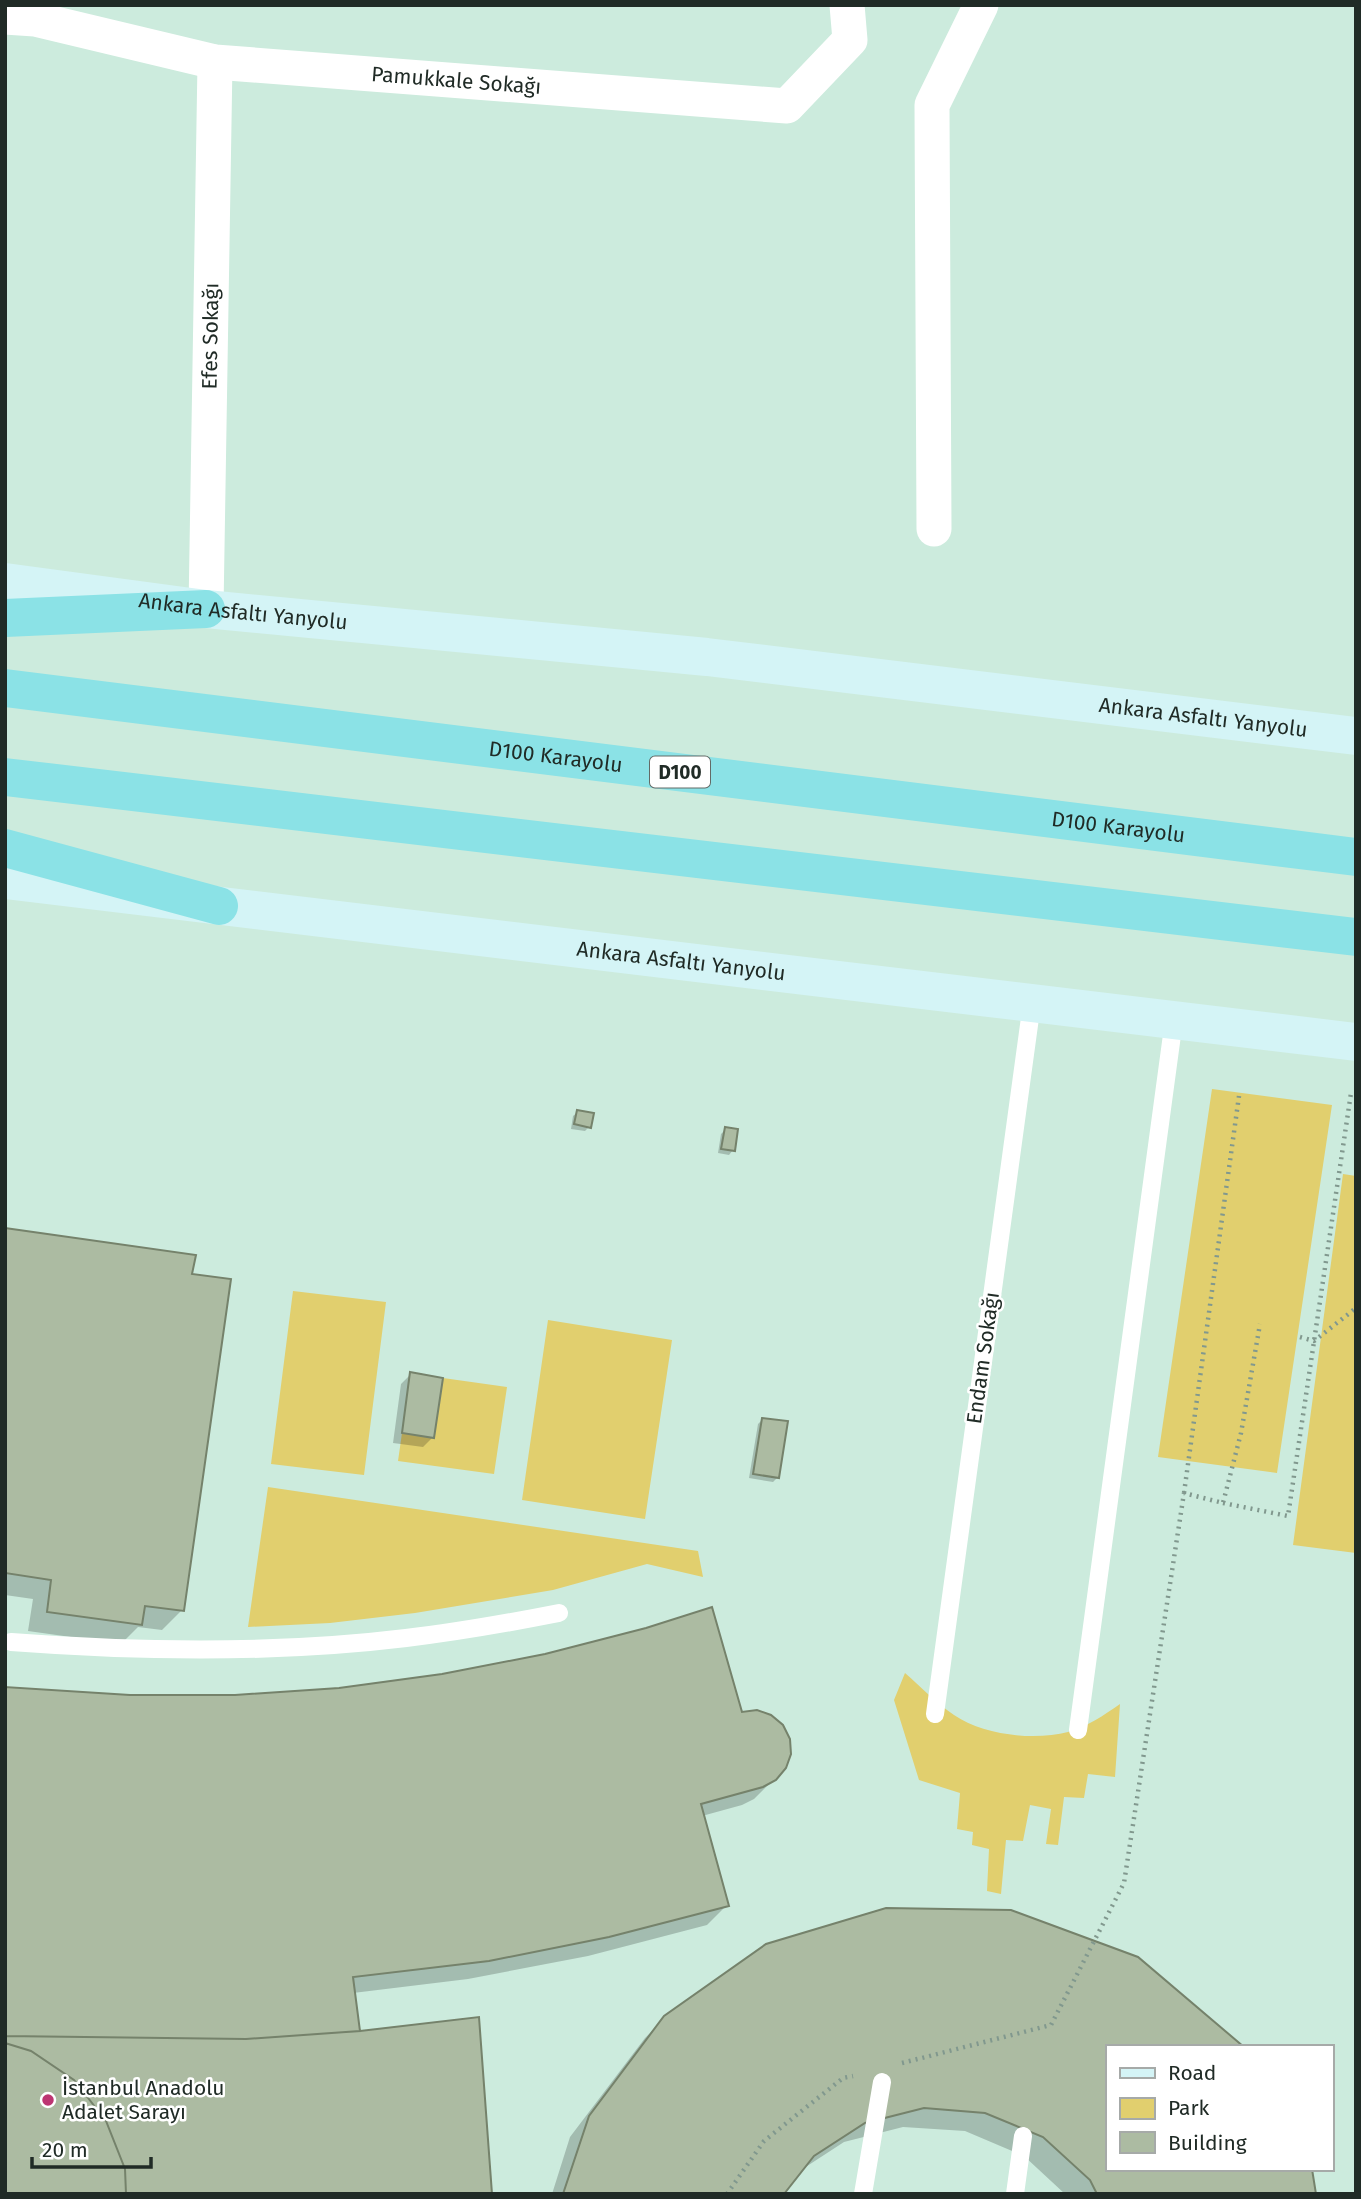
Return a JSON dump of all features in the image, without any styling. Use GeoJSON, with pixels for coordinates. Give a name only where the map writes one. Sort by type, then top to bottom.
{"type":"FeatureCollection","features":[{"type":"Feature","properties":{"kind":"highway"},"geometry":{"type":"LineString","coordinates":[[5,618],[206,609]]}},
{"type":"Feature","properties":{"kind":"highway","name":"D100 Karayolu"},"geometry":{"type":"LineString","coordinates":[[5,688],[1356,857]]}},
{"type":"Feature","properties":{"kind":"highway"},"geometry":{"type":"LineString","coordinates":[[5,777],[1356,937]]}},
{"type":"Feature","properties":{"kind":"highway"},"geometry":{"type":"LineString","coordinates":[[5,849],[219,906]]}},
{"type":"Feature","properties":{"kind":"main road","name":"Ankara Asfaltı Yanyolu"},"geometry":{"type":"LineString","coordinates":[[5,582],[206,609],[707,657],[1356,736]]}},
{"type":"Feature","properties":{"kind":"main road","name":"Ankara Asfaltı Yanyolu"},"geometry":{"type":"LineString","coordinates":[[5,880],[1356,1042]]}},
{"type":"Feature","properties":{"kind":"street","name":"Pamukkale Sokağı"},"geometry":{"type":"LineString","coordinates":[[24,14],[215,62],[787,106],[850,40],[847,5]]}},
{"type":"Feature","properties":{"kind":"street"},"geometry":{"type":"LineString","coordinates":[[934,529],[932,105],[981,5]]}},
{"type":"Feature","properties":{"kind":"street","name":"Efes Sokağı"},"geometry":{"type":"LineString","coordinates":[[206,609],[215,62]]}},
{"type":"Feature","properties":{"kind":"lane","name":"Endam Sokağı"},"geometry":{"type":"LineString","coordinates":[[935,1714],[1032,1003]]}},
{"type":"Feature","properties":{"kind":"lane"},"geometry":{"type":"LineString","coordinates":[[1078,1730],[1174,1020]]}},
{"type":"Feature","properties":{"kind":"lane"},"geometry":{"type":"LineString","coordinates":[[11,1642],[162,1650],[322,1646],[406,1638],[559,1613]]}},
{"type":"Feature","properties":{"kind":"lane"},"geometry":{"type":"LineString","coordinates":[[863,2194],[882,2082]]}},
{"type":"Feature","properties":{"kind":"lane"},"geometry":{"type":"LineString","coordinates":[[1015,2194],[1023,2136]]}},
{"type":"Feature","properties":{"kind":"path"},"geometry":{"type":"LineString","coordinates":[[1184,1493],[1288,1516],[1351,1093],[1356,1093]]}},
{"type":"Feature","properties":{"kind":"path"},"geometry":{"type":"LineString","coordinates":[[895,2065],[1051,2025],[1124,1883],[1184,1493],[1239,1096]]}},
{"type":"Feature","properties":{"kind":"path"},"geometry":{"type":"LineString","coordinates":[[1314,1341],[1356,1308]]}},
{"type":"Feature","properties":{"kind":"path"},"geometry":{"type":"LineString","coordinates":[[1223,1503],[1241,1433],[1260,1324]]}},
{"type":"Feature","properties":{"kind":"path"},"geometry":{"type":"LineString","coordinates":[[1300,1337],[1314,1341]]}},
{"type":"Feature","properties":{"kind":"path"},"geometry":{"type":"LineString","coordinates":[[727,2194],[764,2141],[843,2078],[856,2075]]}},
{"type":"Feature","properties":{"kind":"green space"},"geometry":{"type":"Polygon","coordinates":[[[1212,1089],[1332,1105],[1277,1473],[1158,1457],[1212,1089]]]}},
{"type":"Feature","properties":{"kind":"green space"},"geometry":{"type":"Polygon","coordinates":[[[1343,1174],[1356,1176],[1356,1553],[1293,1545],[1343,1174]]]}},
{"type":"Feature","properties":{"kind":"green space"},"geometry":{"type":"Polygon","coordinates":[[[293,1291],[386,1302],[364,1475],[271,1464],[293,1291]]]}},
{"type":"Feature","properties":{"kind":"green space"},"geometry":{"type":"Polygon","coordinates":[[[548,1320],[672,1340],[645,1519],[522,1500],[548,1320]]]}},
{"type":"Feature","properties":{"kind":"green space"},"geometry":{"type":"Polygon","coordinates":[[[443,1378],[507,1387],[494,1474],[398,1461],[402,1433],[434,1438],[443,1378]]]}},
{"type":"Feature","properties":{"kind":"green space"},"geometry":{"type":"Polygon","coordinates":[[[268,1487],[698,1551],[703,1577],[647,1564],[553,1590],[415,1613],[330,1623],[248,1627],[268,1487]]]}},
{"type":"Feature","properties":{"kind":"green space"},"geometry":{"type":"Polygon","coordinates":[[[905,1673],[954,1715],[994,1732],[1025,1736],[1055,1735],[1089,1724],[1120,1704],[1115,1777],[1088,1774],[1084,1798],[1064,1797],[1058,1845],[1046,1844],[1051,1809],[1030,1805],[1023,1841],[1006,1840],[1001,1894],[987,1891],[989,1849],[972,1845],[973,1832],[957,1829],[960,1793],[919,1780],[894,1700],[905,1673]]]}},
{"type":"Feature","properties":{"kind":"building"},"geometry":{"type":"Polygon","coordinates":[[[577,1110],[594,1113],[591,1128],[574,1124],[577,1110]]]}},
{"type":"Feature","properties":{"kind":"building"},"geometry":{"type":"Polygon","coordinates":[[[725,1127],[738,1129],[735,1151],[721,1149],[725,1127]]]}},
{"type":"Feature","properties":{"kind":"building"},"geometry":{"type":"Polygon","coordinates":[[[5,1228],[196,1255],[192,1274],[231,1279],[184,1611],[145,1606],[142,1625],[47,1612],[51,1580],[5,1573],[5,1228]]]}},
{"type":"Feature","properties":{"kind":"building"},"geometry":{"type":"Polygon","coordinates":[[[410,1372],[443,1378],[434,1438],[402,1433],[410,1372]]]}},
{"type":"Feature","properties":{"kind":"building"},"geometry":{"type":"Polygon","coordinates":[[[762,1418],[788,1421],[779,1478],[753,1474],[762,1418]]]}},
{"type":"Feature","properties":{"kind":"building"},"geometry":{"type":"Polygon","coordinates":[[[712,1607],[742,1712],[757,1710],[771,1715],[783,1725],[790,1739],[791,1754],[786,1768],[776,1780],[763,1787],[701,1804],[729,1906],[609,1937],[489,1961],[353,1977],[360,2031],[246,2039],[5,2036],[5,1687],[130,1695],[235,1695],[339,1688],[442,1674],[545,1654],[646,1628],[712,1607]]]}},
{"type":"Feature","properties":{"kind":"building"},"geometry":{"type":"Polygon","coordinates":[[[886,1908],[1011,1910],[1138,1957],[1242,2045],[1106,2045],[1106,2171],[1312,2171],[1316,2194],[1097,2194],[1090,2180],[1043,2137],[985,2113],[924,2108],[865,2123],[814,2156],[784,2194],[563,2194],[589,2116],[664,2016],[766,1944],[886,1908]]]}},
{"type":"Feature","properties":{"kind":"building"},"geometry":{"type":"Polygon","coordinates":[[[479,2017],[492,2194],[126,2194],[125,2169],[106,2121],[74,2080],[31,2051],[5,2043],[5,2036],[246,2039],[360,2031],[479,2017]]]}},
{"type":"Feature","properties":{"kind":"building","name":"İstanbul Anadolu Adalet Sarayı"},"geometry":{"type":"Polygon","coordinates":[[[5,2043],[31,2051],[74,2080],[106,2121],[125,2169],[126,2194],[5,2194],[5,2043]]]}},
{"type":"Feature","properties":{"kind":"place","name":"İstanbul Anadolu Adalet Sarayı"},"geometry":{"type":"Point","coordinates":[48,2100]}}]}
